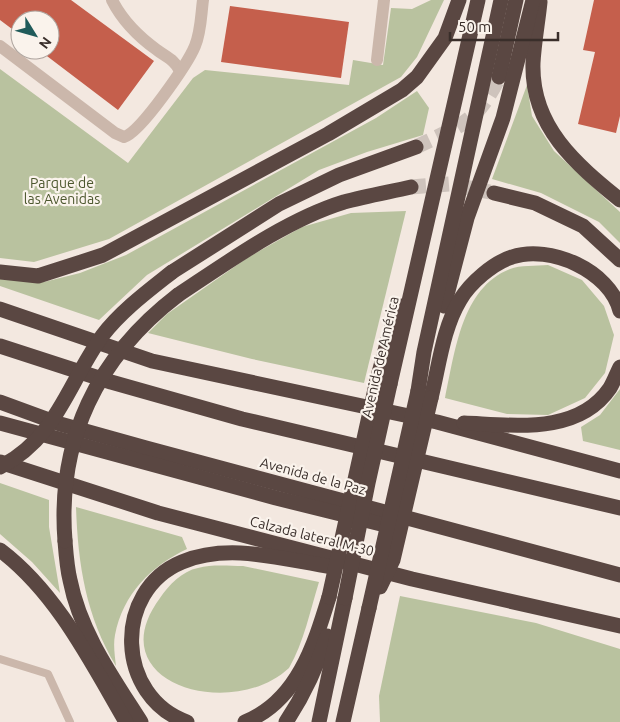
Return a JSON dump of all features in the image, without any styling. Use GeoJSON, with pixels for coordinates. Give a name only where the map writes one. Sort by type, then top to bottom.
{"type":"FeatureCollection","features":[{"type":"Feature","properties":{"kind":"highway"},"geometry":{"type":"LineString","coordinates":[[0,272],[38,276],[103,255],[328,134],[402,90],[417,77],[445,38],[459,0]]}},
{"type":"Feature","properties":{"kind":"highway","name":"Avenida de América"},"geometry":{"type":"LineString","coordinates":[[319,722],[337,598],[384,382],[414,278],[478,0]]}},
{"type":"Feature","properties":{"kind":"highway"},"geometry":{"type":"LineString","coordinates":[[423,389],[426,342],[501,0]]}},
{"type":"Feature","properties":{"kind":"highway"},"geometry":{"type":"LineString","coordinates":[[499,76],[516,0]]}},
{"type":"Feature","properties":{"kind":"highway"},"geometry":{"type":"LineString","coordinates":[[343,722],[370,608],[394,560],[429,359],[468,218],[503,118],[533,0]]}},
{"type":"Feature","properties":{"kind":"highway"},"geometry":{"type":"LineString","coordinates":[[541,0],[533,65],[538,102],[554,138],[582,169],[620,200]]}},
{"type":"Feature","properties":{"kind":"highway"},"geometry":{"type":"LineString","coordinates":[[0,467],[15,460],[48,428],[83,364],[103,334],[130,306],[172,272],[279,204],[339,175],[416,147]]}},
{"type":"Feature","properties":{"kind":"highway"},"geometry":{"type":"LineString","coordinates":[[141,722],[96,648],[81,618],[70,581],[63,516],[65,485],[77,429],[88,402],[114,357],[135,332],[178,295],[235,257],[284,228],[343,202],[411,187]]}},
{"type":"Feature","properties":{"kind":"highway"},"geometry":{"type":"LineString","coordinates":[[494,193],[535,203],[583,226],[620,260]]}},
{"type":"Feature","properties":{"kind":"highway"},"geometry":{"type":"LineString","coordinates":[[423,389],[461,299],[486,271],[512,256],[541,254],[575,262],[602,280],[620,311]]}},
{"type":"Feature","properties":{"kind":"highway"},"geometry":{"type":"LineString","coordinates":[[0,309],[152,361],[437,422],[620,471]]}},
{"type":"Feature","properties":{"kind":"highway"},"geometry":{"type":"LineString","coordinates":[[0,346],[111,382],[242,419],[620,508]]}},
{"type":"Feature","properties":{"kind":"highway"},"geometry":{"type":"LineString","coordinates":[[437,422],[546,424],[569,419],[591,408],[610,388],[620,367]]}},
{"type":"Feature","properties":{"kind":"highway","name":"Avenida de América"},"geometry":{"type":"LineString","coordinates":[[337,598],[341,582],[354,555],[384,382]]}},
{"type":"Feature","properties":{"kind":"highway","name":"Avenida de la Paz"},"geometry":{"type":"LineString","coordinates":[[0,402],[60,424],[146,448],[620,575]]}},
{"type":"Feature","properties":{"kind":"highway"},"geometry":{"type":"LineString","coordinates":[[0,423],[276,498],[385,525],[449,528]]}},
{"type":"Feature","properties":{"kind":"highway","name":"Calzada lateral M-30"},"geometry":{"type":"LineString","coordinates":[[0,462],[158,513],[412,579],[620,626]]}},
{"type":"Feature","properties":{"kind":"highway"},"geometry":{"type":"LineString","coordinates":[[0,550],[45,592],[126,722]]}},
{"type":"Feature","properties":{"kind":"highway"},"geometry":{"type":"LineString","coordinates":[[187,722],[166,711],[151,698],[139,680],[133,661],[130,636],[133,616],[140,599],[164,572],[181,562],[199,556],[241,553],[412,579]]}},
{"type":"Feature","properties":{"kind":"highway"},"geometry":{"type":"LineString","coordinates":[[245,722],[278,701],[292,685],[313,648],[337,598]]}},
{"type":"Feature","properties":{"kind":"highway"},"geometry":{"type":"LineString","coordinates":[[286,722],[302,698],[320,659],[337,598]]}},
{"type":"Feature","properties":{"kind":"highway"},"geometry":{"type":"LineString","coordinates":[[108,691],[132,722]]}},
{"type":"Feature","properties":{"kind":"street"},"geometry":{"type":"LineString","coordinates":[[112,0],[125,20],[140,36],[174,61],[180,71]]}},
{"type":"Feature","properties":{"kind":"street"},"geometry":{"type":"LineString","coordinates":[[0,46],[119,136],[128,136],[138,128],[180,71],[196,45],[204,0]]}},
{"type":"Feature","properties":{"kind":"street"},"geometry":{"type":"LineString","coordinates":[[377,60],[384,0]]}},
{"type":"Feature","properties":{"kind":"lane"},"geometry":{"type":"LineString","coordinates":[[0,659],[48,674],[70,722]]}},
{"type":"Feature","properties":{"kind":"green space","name":"Parque de las Avenidas"},"geometry":{"type":"Polygon","coordinates":[[[431,0],[444,0],[417,57],[401,77],[109,239],[34,262],[0,258],[0,69],[128,163],[193,78],[205,70],[349,85],[353,60],[383,65],[391,8],[412,9],[431,0]]]}},
{"type":"Feature","properties":{"kind":"green space"},"geometry":{"type":"Polygon","coordinates":[[[527,85],[532,116],[554,151],[620,212],[620,243],[599,222],[541,193],[492,179],[527,85]]]}},
{"type":"Feature","properties":{"kind":"green space"},"geometry":{"type":"Polygon","coordinates":[[[417,91],[429,108],[423,135],[367,152],[319,170],[147,275],[99,320],[0,286],[0,279],[44,282],[80,273],[126,255],[376,118],[417,91]]]}},
{"type":"Feature","properties":{"kind":"green space"},"geometry":{"type":"Polygon","coordinates":[[[406,211],[364,383],[252,359],[148,333],[167,314],[247,258],[302,227],[351,213],[406,211]]]}},
{"type":"Feature","properties":{"kind":"green space"},"geometry":{"type":"Polygon","coordinates":[[[548,265],[582,280],[604,306],[614,335],[605,373],[585,398],[548,415],[507,414],[445,398],[452,362],[463,324],[471,306],[481,291],[494,278],[510,269],[523,266],[548,265]]]}},
{"type":"Feature","properties":{"kind":"green space"},"geometry":{"type":"Polygon","coordinates":[[[620,389],[620,450],[583,441],[581,427],[600,415],[620,389]]]}},
{"type":"Feature","properties":{"kind":"green space"},"geometry":{"type":"Polygon","coordinates":[[[0,483],[49,500],[49,527],[60,593],[32,562],[0,534],[0,483]]]}},
{"type":"Feature","properties":{"kind":"green space"},"geometry":{"type":"Polygon","coordinates":[[[76,507],[182,537],[187,549],[151,573],[132,594],[119,620],[115,635],[116,666],[97,628],[85,590],[79,549],[76,507]]]}},
{"type":"Feature","properties":{"kind":"green space"},"geometry":{"type":"Polygon","coordinates":[[[209,566],[243,566],[319,582],[303,637],[289,668],[264,684],[236,692],[206,692],[179,685],[158,672],[145,652],[145,628],[164,593],[176,579],[192,570],[209,566]]]}},
{"type":"Feature","properties":{"kind":"green space"},"geometry":{"type":"Polygon","coordinates":[[[400,596],[536,623],[620,649],[620,722],[380,722],[379,696],[400,596]]]}},
{"type":"Feature","properties":{"kind":"building"},"geometry":{"type":"Polygon","coordinates":[[[0,0],[71,0],[154,61],[118,110],[52,60],[60,60],[60,10],[10,10],[10,28],[0,20],[0,0]]]}},
{"type":"Feature","properties":{"kind":"building"},"geometry":{"type":"Polygon","coordinates":[[[594,0],[620,0],[620,116],[616,133],[578,124],[595,52],[583,50],[594,0]]]}},
{"type":"Feature","properties":{"kind":"building"},"geometry":{"type":"Polygon","coordinates":[[[230,6],[349,22],[341,78],[221,62],[230,6]]]}},
{"type":"Feature","properties":{"kind":"tunnel"},"geometry":{"type":"LineString","coordinates":[[416,147],[456,128],[466,121],[483,105],[499,77]]}},
{"type":"Feature","properties":{"kind":"tunnel"},"geometry":{"type":"LineString","coordinates":[[411,187],[450,184],[490,192]]}}]}
